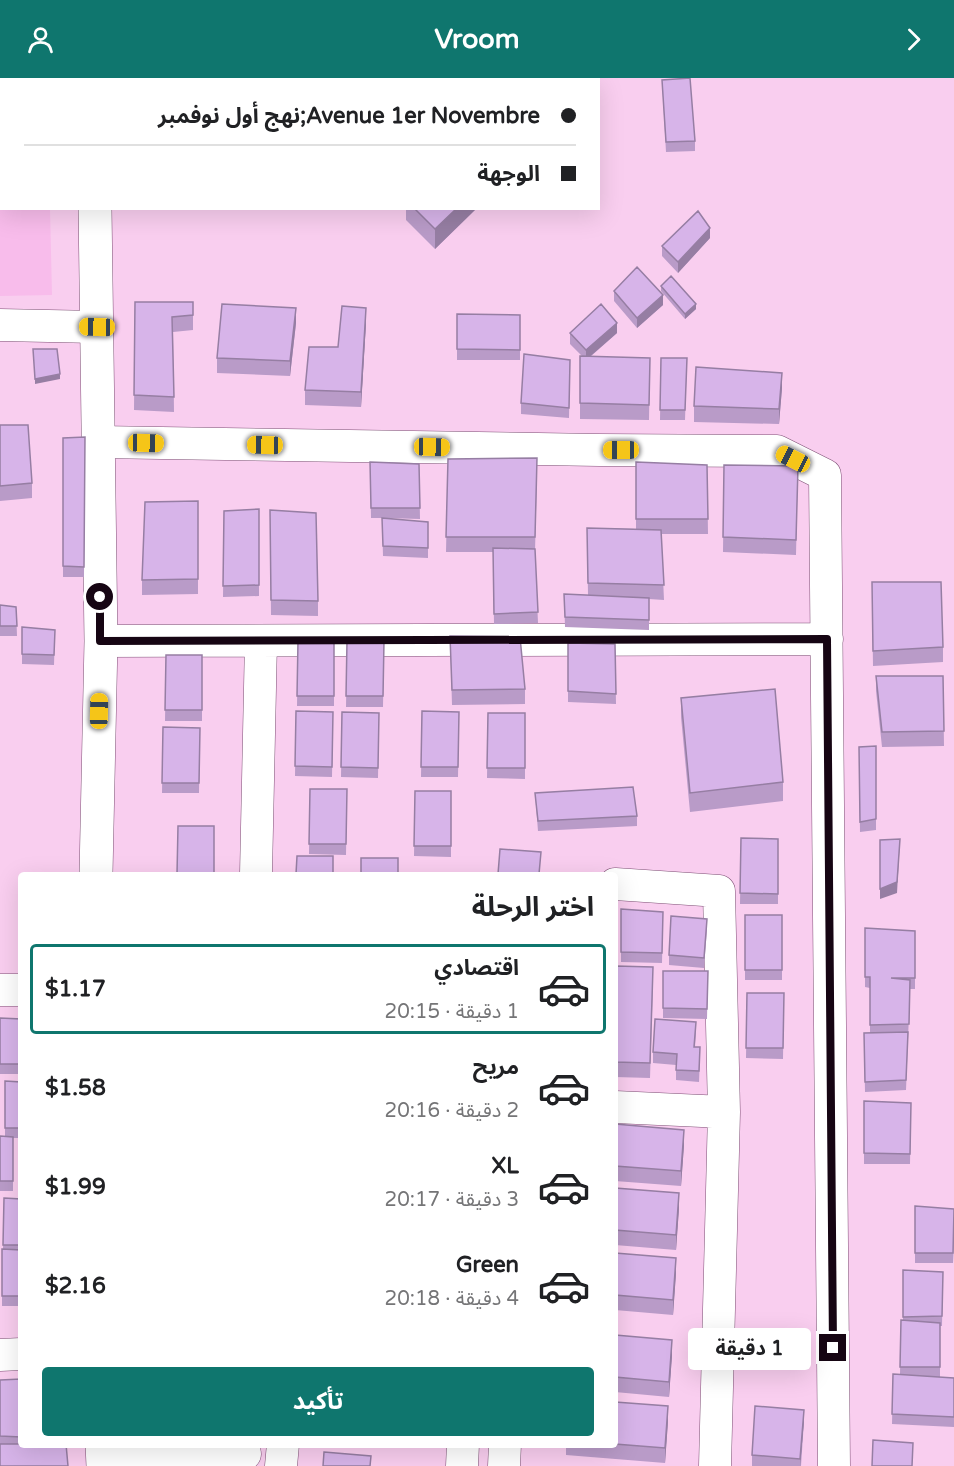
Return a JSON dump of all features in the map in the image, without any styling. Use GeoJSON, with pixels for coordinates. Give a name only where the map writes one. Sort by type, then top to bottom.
{"type":"FeatureCollection","features":[{"type":"Feature","properties":{"kind":"main road"},"geometry":{"type":"LineString","coordinates":[[95,210],[100,641],[96,872]]}},
{"type":"Feature","properties":{"kind":"street"},"geometry":{"type":"LineString","coordinates":[[0,326],[97,327]]}},
{"type":"Feature","properties":{"kind":"street"},"geometry":{"type":"LineString","coordinates":[[98,442],[777,451],[825,475],[834,1466]]}},
{"type":"Feature","properties":{"kind":"street"},"geometry":{"type":"LineString","coordinates":[[100,641],[827,639]]}},
{"type":"Feature","properties":{"kind":"street"},"geometry":{"type":"LineString","coordinates":[[256,872],[261,640]]}},
{"type":"Feature","properties":{"kind":"street"},"geometry":{"type":"LineString","coordinates":[[618,884],[719,891],[724,1112],[715,1466]]}},
{"type":"Feature","properties":{"kind":"street"},"geometry":{"type":"LineString","coordinates":[[0,990],[18,990]]}},
{"type":"Feature","properties":{"kind":"street"},"geometry":{"type":"LineString","coordinates":[[618,1107],[724,1112]]}},
{"type":"Feature","properties":{"kind":"street"},"geometry":{"type":"LineString","coordinates":[[0,1354],[18,1354]]}},
{"type":"Feature","properties":{"kind":"street"},"geometry":{"type":"LineString","coordinates":[[281,1466],[282,1448]]}},
{"type":"Feature","properties":{"kind":"street"},"geometry":{"type":"LineString","coordinates":[[462,1466],[463,1448]]}},
{"type":"Feature","properties":{"kind":"street"},"geometry":{"type":"LineString","coordinates":[[504,1466],[505,1448]]}},
{"type":"Feature","properties":{"kind":"street"},"geometry":{"type":"LineString","coordinates":[[103,1454],[245,1455]]}},
{"type":"Feature","properties":{"kind":"shaded area"},"geometry":{"type":"Polygon","coordinates":[[[0,210],[50,210],[52,295],[0,296],[0,210]]]}},
{"type":"Feature","properties":{"kind":"building"},"geometry":{"type":"Polygon","coordinates":[[[690,78],[695,141],[666,142],[662,80],[690,78]]]}},
{"type":"Feature","properties":{"kind":"building"},"geometry":{"type":"Polygon","coordinates":[[[416,210],[455,210],[435,229],[416,210]]]}},
{"type":"Feature","properties":{"kind":"building"},"geometry":{"type":"Polygon","coordinates":[[[698,211],[710,228],[678,262],[662,246],[698,211]]]}},
{"type":"Feature","properties":{"kind":"building"},"geometry":{"type":"Polygon","coordinates":[[[637,267],[663,295],[637,318],[614,291],[637,267]]]}},
{"type":"Feature","properties":{"kind":"building"},"geometry":{"type":"Polygon","coordinates":[[[671,276],[696,304],[685,314],[661,286],[671,276]]]}},
{"type":"Feature","properties":{"kind":"building"},"geometry":{"type":"Polygon","coordinates":[[[135,302],[193,302],[193,315],[172,317],[174,397],[134,395],[135,302]]]}},
{"type":"Feature","properties":{"kind":"building"},"geometry":{"type":"Polygon","coordinates":[[[222,304],[296,308],[290,361],[217,358],[222,304]]]}},
{"type":"Feature","properties":{"kind":"building"},"geometry":{"type":"Polygon","coordinates":[[[601,304],[617,323],[586,350],[570,333],[601,304]]]}},
{"type":"Feature","properties":{"kind":"building"},"geometry":{"type":"Polygon","coordinates":[[[342,306],[366,308],[361,392],[305,390],[309,347],[338,347],[342,306]]]}},
{"type":"Feature","properties":{"kind":"building"},"geometry":{"type":"Polygon","coordinates":[[[457,314],[520,315],[520,350],[457,349],[457,314]]]}},
{"type":"Feature","properties":{"kind":"building"},"geometry":{"type":"Polygon","coordinates":[[[33,349],[57,349],[60,374],[35,379],[33,349]]]}},
{"type":"Feature","properties":{"kind":"building"},"geometry":{"type":"Polygon","coordinates":[[[524,354],[570,360],[569,408],[521,403],[524,354]]]}},
{"type":"Feature","properties":{"kind":"building"},"geometry":{"type":"Polygon","coordinates":[[[580,356],[650,358],[649,405],[580,403],[580,356]]]}},
{"type":"Feature","properties":{"kind":"building"},"geometry":{"type":"Polygon","coordinates":[[[661,358],[687,358],[685,410],[660,410],[661,358]]]}},
{"type":"Feature","properties":{"kind":"building"},"geometry":{"type":"Polygon","coordinates":[[[696,367],[782,373],[779,409],[694,406],[696,367]]]}},
{"type":"Feature","properties":{"kind":"building"},"geometry":{"type":"Polygon","coordinates":[[[0,425],[28,425],[32,483],[0,486],[0,425]]]}},
{"type":"Feature","properties":{"kind":"building"},"geometry":{"type":"Polygon","coordinates":[[[85,437],[84,567],[63,566],[63,438],[85,437]]]}},
{"type":"Feature","properties":{"kind":"building"},"geometry":{"type":"Polygon","coordinates":[[[537,458],[535,537],[446,537],[448,459],[537,458]]]}},
{"type":"Feature","properties":{"kind":"building"},"geometry":{"type":"Polygon","coordinates":[[[370,462],[419,464],[420,508],[371,508],[370,462]]]}},
{"type":"Feature","properties":{"kind":"building"},"geometry":{"type":"Polygon","coordinates":[[[636,462],[707,465],[708,519],[636,519],[636,462]]]}},
{"type":"Feature","properties":{"kind":"building"},"geometry":{"type":"Polygon","coordinates":[[[724,465],[798,466],[796,540],[723,537],[724,465]]]}},
{"type":"Feature","properties":{"kind":"building"},"geometry":{"type":"Polygon","coordinates":[[[198,501],[198,579],[142,580],[145,502],[198,501]]]}},
{"type":"Feature","properties":{"kind":"building"},"geometry":{"type":"Polygon","coordinates":[[[259,509],[259,585],[223,586],[224,511],[259,509]]]}},
{"type":"Feature","properties":{"kind":"building"},"geometry":{"type":"Polygon","coordinates":[[[270,510],[316,513],[318,601],[271,600],[270,510]]]}},
{"type":"Feature","properties":{"kind":"building"},"geometry":{"type":"Polygon","coordinates":[[[382,518],[428,522],[428,548],[383,546],[382,518]]]}},
{"type":"Feature","properties":{"kind":"building"},"geometry":{"type":"Polygon","coordinates":[[[587,528],[661,530],[664,585],[588,583],[587,528]]]}},
{"type":"Feature","properties":{"kind":"building"},"geometry":{"type":"Polygon","coordinates":[[[493,548],[535,549],[538,612],[494,614],[493,548]]]}},
{"type":"Feature","properties":{"kind":"building"},"geometry":{"type":"Polygon","coordinates":[[[872,582],[941,582],[943,647],[873,651],[872,582]]]}},
{"type":"Feature","properties":{"kind":"building"},"geometry":{"type":"Polygon","coordinates":[[[564,594],[649,598],[649,620],[565,617],[564,594]]]}},
{"type":"Feature","properties":{"kind":"building"},"geometry":{"type":"Polygon","coordinates":[[[0,605],[16,607],[17,626],[0,626],[0,605]]]}},
{"type":"Feature","properties":{"kind":"building"},"geometry":{"type":"Polygon","coordinates":[[[22,627],[55,630],[54,655],[22,654],[22,627]]]}},
{"type":"Feature","properties":{"kind":"building"},"geometry":{"type":"Polygon","coordinates":[[[450,636],[520,637],[525,689],[452,690],[450,636]]]}},
{"type":"Feature","properties":{"kind":"building"},"geometry":{"type":"Polygon","coordinates":[[[298,641],[334,641],[334,696],[297,696],[298,641]]]}},
{"type":"Feature","properties":{"kind":"building"},"geometry":{"type":"Polygon","coordinates":[[[347,641],[384,641],[383,696],[346,696],[347,641]]]}},
{"type":"Feature","properties":{"kind":"building"},"geometry":{"type":"Polygon","coordinates":[[[568,643],[615,644],[616,694],[568,691],[568,643]]]}},
{"type":"Feature","properties":{"kind":"building"},"geometry":{"type":"Polygon","coordinates":[[[166,655],[202,655],[202,710],[165,710],[166,655]]]}},
{"type":"Feature","properties":{"kind":"building"},"geometry":{"type":"Polygon","coordinates":[[[876,676],[943,676],[944,731],[882,732],[876,676]]]}},
{"type":"Feature","properties":{"kind":"building"},"geometry":{"type":"Polygon","coordinates":[[[775,689],[783,782],[690,793],[681,698],[775,689]]]}},
{"type":"Feature","properties":{"kind":"building"},"geometry":{"type":"Polygon","coordinates":[[[296,711],[333,712],[332,767],[295,766],[296,711]]]}},
{"type":"Feature","properties":{"kind":"building"},"geometry":{"type":"Polygon","coordinates":[[[422,711],[459,712],[458,767],[421,767],[422,711]]]}},
{"type":"Feature","properties":{"kind":"building"},"geometry":{"type":"Polygon","coordinates":[[[342,712],[379,713],[378,768],[341,767],[342,712]]]}},
{"type":"Feature","properties":{"kind":"building"},"geometry":{"type":"Polygon","coordinates":[[[488,713],[525,713],[525,768],[487,768],[488,713]]]}},
{"type":"Feature","properties":{"kind":"building"},"geometry":{"type":"Polygon","coordinates":[[[163,727],[200,728],[199,783],[162,783],[163,727]]]}},
{"type":"Feature","properties":{"kind":"building"},"geometry":{"type":"Polygon","coordinates":[[[876,746],[876,819],[860,822],[859,747],[876,746]]]}},
{"type":"Feature","properties":{"kind":"building"},"geometry":{"type":"Polygon","coordinates":[[[633,787],[637,816],[538,821],[535,793],[633,787]]]}},
{"type":"Feature","properties":{"kind":"building"},"geometry":{"type":"Polygon","coordinates":[[[310,789],[347,789],[346,844],[309,844],[310,789]]]}},
{"type":"Feature","properties":{"kind":"building"},"geometry":{"type":"Polygon","coordinates":[[[415,791],[451,791],[451,846],[414,846],[415,791]]]}},
{"type":"Feature","properties":{"kind":"building"},"geometry":{"type":"Polygon","coordinates":[[[178,826],[214,826],[214,872],[177,872],[178,826]]]}},
{"type":"Feature","properties":{"kind":"building"},"geometry":{"type":"Polygon","coordinates":[[[741,838],[778,839],[778,894],[740,893],[741,838]]]}},
{"type":"Feature","properties":{"kind":"building"},"geometry":{"type":"Polygon","coordinates":[[[900,839],[897,882],[880,889],[880,840],[900,839]]]}},
{"type":"Feature","properties":{"kind":"building"},"geometry":{"type":"Polygon","coordinates":[[[500,849],[541,852],[539,872],[498,872],[500,849]]]}},
{"type":"Feature","properties":{"kind":"building"},"geometry":{"type":"Polygon","coordinates":[[[297,856],[333,856],[333,872],[296,872],[297,856]]]}},
{"type":"Feature","properties":{"kind":"building"},"geometry":{"type":"Polygon","coordinates":[[[361,858],[398,858],[398,872],[361,872],[361,858]]]}},
{"type":"Feature","properties":{"kind":"building"},"geometry":{"type":"Polygon","coordinates":[[[621,909],[663,912],[662,953],[621,952],[621,909]]]}},
{"type":"Feature","properties":{"kind":"building"},"geometry":{"type":"Polygon","coordinates":[[[745,915],[782,915],[782,970],[745,970],[745,915]]]}},
{"type":"Feature","properties":{"kind":"building"},"geometry":{"type":"Polygon","coordinates":[[[671,916],[707,919],[704,958],[669,955],[671,916]]]}},
{"type":"Feature","properties":{"kind":"building"},"geometry":{"type":"Polygon","coordinates":[[[865,928],[915,931],[915,978],[891,978],[910,980],[909,1024],[870,1025],[870,977],[865,977],[865,928]]]}},
{"type":"Feature","properties":{"kind":"building"},"geometry":{"type":"Polygon","coordinates":[[[618,966],[653,967],[650,1063],[618,1062],[618,966]]]}},
{"type":"Feature","properties":{"kind":"building"},"geometry":{"type":"Polygon","coordinates":[[[663,971],[708,971],[707,1009],[663,1008],[663,971]]]}},
{"type":"Feature","properties":{"kind":"building"},"geometry":{"type":"Polygon","coordinates":[[[747,993],[784,993],[783,1048],[746,1048],[747,993]]]}},
{"type":"Feature","properties":{"kind":"building"},"geometry":{"type":"Polygon","coordinates":[[[0,1018],[18,1019],[18,1064],[0,1064],[0,1018]]]}},
{"type":"Feature","properties":{"kind":"building"},"geometry":{"type":"Polygon","coordinates":[[[655,1019],[696,1022],[694,1047],[700,1047],[699,1071],[676,1070],[677,1054],[653,1052],[655,1019]]]}},
{"type":"Feature","properties":{"kind":"building"},"geometry":{"type":"Polygon","coordinates":[[[908,1032],[906,1080],[865,1082],[864,1033],[908,1032]]]}},
{"type":"Feature","properties":{"kind":"building"},"geometry":{"type":"Polygon","coordinates":[[[5,1081],[18,1082],[18,1128],[5,1128],[5,1081]]]}},
{"type":"Feature","properties":{"kind":"building"},"geometry":{"type":"Polygon","coordinates":[[[864,1101],[911,1103],[910,1154],[864,1153],[864,1101]]]}},
{"type":"Feature","properties":{"kind":"building"},"geometry":{"type":"Polygon","coordinates":[[[618,1124],[684,1130],[681,1171],[618,1166],[618,1124]]]}},
{"type":"Feature","properties":{"kind":"building"},"geometry":{"type":"Polygon","coordinates":[[[0,1136],[13,1137],[13,1181],[0,1181],[0,1136]]]}},
{"type":"Feature","properties":{"kind":"building"},"geometry":{"type":"Polygon","coordinates":[[[618,1188],[679,1193],[676,1235],[618,1230],[618,1188]]]}},
{"type":"Feature","properties":{"kind":"building"},"geometry":{"type":"Polygon","coordinates":[[[4,1198],[18,1199],[18,1245],[3,1245],[4,1198]]]}},
{"type":"Feature","properties":{"kind":"building"},"geometry":{"type":"Polygon","coordinates":[[[915,1206],[954,1209],[953,1253],[915,1253],[915,1206]]]}},
{"type":"Feature","properties":{"kind":"building"},"geometry":{"type":"Polygon","coordinates":[[[2,1249],[18,1250],[18,1296],[2,1296],[2,1249]]]}},
{"type":"Feature","properties":{"kind":"building"},"geometry":{"type":"Polygon","coordinates":[[[618,1253],[676,1258],[673,1300],[618,1295],[618,1253]]]}},
{"type":"Feature","properties":{"kind":"building"},"geometry":{"type":"Polygon","coordinates":[[[903,1270],[943,1272],[942,1316],[903,1317],[903,1270]]]}},
{"type":"Feature","properties":{"kind":"building"},"geometry":{"type":"Polygon","coordinates":[[[901,1320],[940,1323],[940,1367],[900,1367],[901,1320]]]}},
{"type":"Feature","properties":{"kind":"building"},"geometry":{"type":"Polygon","coordinates":[[[618,1335],[672,1340],[669,1382],[618,1377],[618,1335]]]}},
{"type":"Feature","properties":{"kind":"building"},"geometry":{"type":"Polygon","coordinates":[[[893,1374],[954,1378],[954,1417],[892,1414],[893,1374]]]}},
{"type":"Feature","properties":{"kind":"building"},"geometry":{"type":"Polygon","coordinates":[[[18,1379],[18,1437],[0,1436],[0,1380],[18,1379]]]}},
{"type":"Feature","properties":{"kind":"building"},"geometry":{"type":"Polygon","coordinates":[[[618,1402],[668,1406],[665,1448],[618,1444],[618,1402]]]}},
{"type":"Feature","properties":{"kind":"building"},"geometry":{"type":"Polygon","coordinates":[[[755,1406],[804,1410],[800,1459],[752,1455],[755,1406]]]}},
{"type":"Feature","properties":{"kind":"building"},"geometry":{"type":"Polygon","coordinates":[[[873,1440],[913,1443],[912,1466],[872,1466],[873,1440]]]}},
{"type":"Feature","properties":{"kind":"building"},"geometry":{"type":"Polygon","coordinates":[[[0,1444],[18,1444],[18,1448],[66,1448],[68,1466],[0,1466],[0,1444]]]}},
{"type":"Feature","properties":{"kind":"building"},"geometry":{"type":"Polygon","coordinates":[[[324,1452],[371,1456],[370,1466],[323,1466],[324,1452]]]}},
{"type":"Feature","properties":{"kind":"route"},"geometry":{"type":"LineString","coordinates":[[100,597],[100,641],[827,639],[833,1348]]}}]}
